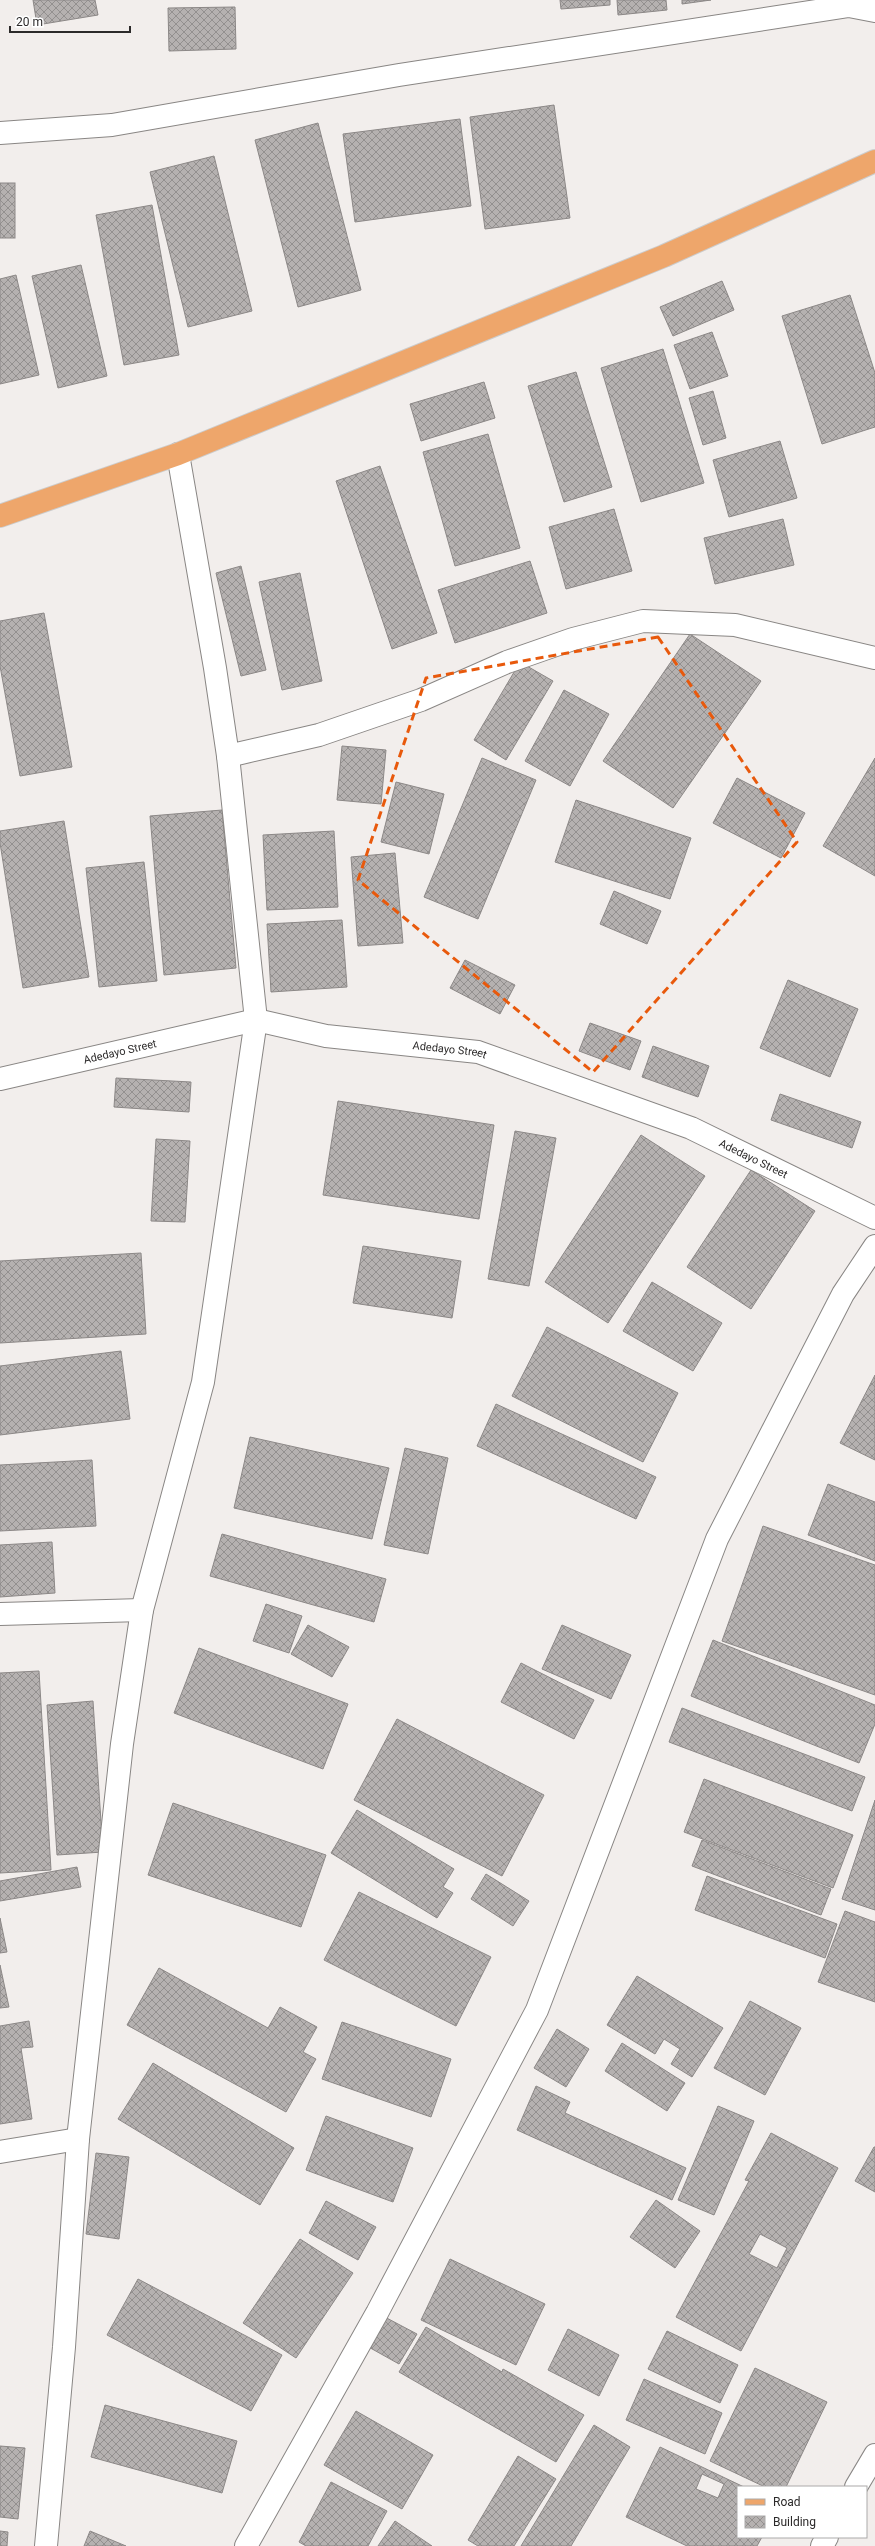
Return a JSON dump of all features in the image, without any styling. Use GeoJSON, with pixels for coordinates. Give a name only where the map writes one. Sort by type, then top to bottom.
{"type":"FeatureCollection","features":[{"type":"Feature","properties":{"kind":"main road"},"geometry":{"type":"LineString","coordinates":[[0,516],[178,454],[664,256],[875,161]]}},
{"type":"Feature","properties":{"kind":"street"},"geometry":{"type":"LineString","coordinates":[[0,133],[112,125],[399,75],[848,3],[875,11]]}},
{"type":"Feature","properties":{"kind":"street"},"geometry":{"type":"LineString","coordinates":[[46,2546],[64,2347],[78,2139],[122,1744],[142,1610],[203,1382],[256,1020],[228,756],[215,668],[178,454]]}},
{"type":"Feature","properties":{"kind":"street"},"geometry":{"type":"LineString","coordinates":[[228,756],[319,735],[421,700],[507,662],[573,639],[643,621],[735,625],[875,658]]}},
{"type":"Feature","properties":{"kind":"street","name":"Adedayo Street"},"geometry":{"type":"LineString","coordinates":[[0,1079],[256,1020],[326,1036],[478,1052],[691,1128],[875,1218]]}},
{"type":"Feature","properties":{"kind":"street"},"geometry":{"type":"LineString","coordinates":[[246,2546],[377,2313],[538,2010],[717,1539],[843,1294],[875,1246]]}},
{"type":"Feature","properties":{"kind":"street"},"geometry":{"type":"LineString","coordinates":[[0,1614],[142,1610]]}},
{"type":"Feature","properties":{"kind":"street"},"geometry":{"type":"LineString","coordinates":[[0,2152],[78,2139]]}},
{"type":"Feature","properties":{"kind":"street"},"geometry":{"type":"LineString","coordinates":[[857,2486],[875,2455]]}},
{"type":"Feature","properties":{"kind":"highlighted area"},"geometry":{"type":"Polygon","coordinates":[[[658,637],[797,842],[593,1072],[358,880],[426,678],[658,637]]]}},
{"type":"Feature","properties":{"kind":"building"},"geometry":{"type":"Polygon","coordinates":[[[33,0],[95,0],[98,15],[37,25],[33,0]]]}},
{"type":"Feature","properties":{"kind":"building"},"geometry":{"type":"Polygon","coordinates":[[[560,0],[610,0],[610,5],[561,9],[560,0]]]}},
{"type":"Feature","properties":{"kind":"building"},"geometry":{"type":"Polygon","coordinates":[[[617,0],[666,0],[667,10],[618,15],[617,0]]]}},
{"type":"Feature","properties":{"kind":"building"},"geometry":{"type":"Polygon","coordinates":[[[682,0],[711,0],[682,4],[682,0]]]}},
{"type":"Feature","properties":{"kind":"building"},"geometry":{"type":"Polygon","coordinates":[[[235,7],[236,49],[169,51],[168,8],[235,7]]]}},
{"type":"Feature","properties":{"kind":"building"},"geometry":{"type":"Polygon","coordinates":[[[554,105],[570,218],[485,229],[470,117],[554,105]]]}},
{"type":"Feature","properties":{"kind":"building"},"geometry":{"type":"Polygon","coordinates":[[[460,119],[471,206],[355,222],[343,134],[460,119]]]}},
{"type":"Feature","properties":{"kind":"building"},"geometry":{"type":"Polygon","coordinates":[[[318,123],[361,290],[298,307],[255,140],[318,123]]]}},
{"type":"Feature","properties":{"kind":"building"},"geometry":{"type":"Polygon","coordinates":[[[214,156],[252,311],[188,327],[150,172],[214,156]]]}},
{"type":"Feature","properties":{"kind":"building"},"geometry":{"type":"Polygon","coordinates":[[[0,183],[15,183],[15,238],[0,238],[0,183]]]}},
{"type":"Feature","properties":{"kind":"building"},"geometry":{"type":"Polygon","coordinates":[[[152,205],[179,355],[124,365],[96,215],[152,205]]]}},
{"type":"Feature","properties":{"kind":"building"},"geometry":{"type":"Polygon","coordinates":[[[81,265],[107,376],[58,388],[32,276],[81,265]]]}},
{"type":"Feature","properties":{"kind":"building"},"geometry":{"type":"Polygon","coordinates":[[[16,275],[39,375],[0,384],[0,279],[16,275]]]}},
{"type":"Feature","properties":{"kind":"building"},"geometry":{"type":"Polygon","coordinates":[[[722,281],[734,310],[673,336],[660,307],[722,281]]]}},
{"type":"Feature","properties":{"kind":"building"},"geometry":{"type":"Polygon","coordinates":[[[850,295],[875,373],[875,427],[822,444],[782,316],[850,295]]]}},
{"type":"Feature","properties":{"kind":"building"},"geometry":{"type":"Polygon","coordinates":[[[712,332],[728,376],[690,389],[674,345],[712,332]]]}},
{"type":"Feature","properties":{"kind":"building"},"geometry":{"type":"Polygon","coordinates":[[[663,349],[704,483],[641,502],[601,368],[663,349]]]}},
{"type":"Feature","properties":{"kind":"building"},"geometry":{"type":"Polygon","coordinates":[[[576,372],[612,487],[564,502],[528,386],[576,372]]]}},
{"type":"Feature","properties":{"kind":"building"},"geometry":{"type":"Polygon","coordinates":[[[484,382],[495,418],[421,441],[410,404],[484,382]]]}},
{"type":"Feature","properties":{"kind":"building"},"geometry":{"type":"Polygon","coordinates":[[[713,391],[726,438],[703,445],[689,398],[713,391]]]}},
{"type":"Feature","properties":{"kind":"building"},"geometry":{"type":"Polygon","coordinates":[[[488,434],[520,548],[455,566],[423,452],[488,434]]]}},
{"type":"Feature","properties":{"kind":"building"},"geometry":{"type":"Polygon","coordinates":[[[780,441],[797,498],[729,517],[713,460],[780,441]]]}},
{"type":"Feature","properties":{"kind":"building"},"geometry":{"type":"Polygon","coordinates":[[[380,466],[437,633],[392,649],[336,481],[380,466]]]}},
{"type":"Feature","properties":{"kind":"building"},"geometry":{"type":"Polygon","coordinates":[[[614,509],[632,571],[566,589],[549,527],[614,509]]]}},
{"type":"Feature","properties":{"kind":"building"},"geometry":{"type":"Polygon","coordinates":[[[783,519],[794,565],[715,584],[704,538],[783,519]]]}},
{"type":"Feature","properties":{"kind":"building"},"geometry":{"type":"Polygon","coordinates":[[[530,561],[547,613],[455,643],[438,590],[530,561]]]}},
{"type":"Feature","properties":{"kind":"building"},"geometry":{"type":"Polygon","coordinates":[[[241,566],[266,670],[241,676],[216,573],[241,566]]]}},
{"type":"Feature","properties":{"kind":"building"},"geometry":{"type":"Polygon","coordinates":[[[300,573],[322,681],[282,690],[259,582],[300,573]]]}},
{"type":"Feature","properties":{"kind":"building"},"geometry":{"type":"Polygon","coordinates":[[[44,613],[72,767],[20,776],[0,666],[0,621],[44,613]]]}},
{"type":"Feature","properties":{"kind":"building"},"geometry":{"type":"Polygon","coordinates":[[[690,634],[761,681],[673,808],[603,761],[690,634]]]}},
{"type":"Feature","properties":{"kind":"building"},"geometry":{"type":"Polygon","coordinates":[[[520,662],[553,681],[506,760],[474,740],[520,662]]]}},
{"type":"Feature","properties":{"kind":"building"},"geometry":{"type":"Polygon","coordinates":[[[564,690],[609,714],[570,786],[525,761],[564,690]]]}},
{"type":"Feature","properties":{"kind":"building"},"geometry":{"type":"Polygon","coordinates":[[[342,746],[386,750],[381,804],[337,800],[342,746]]]}},
{"type":"Feature","properties":{"kind":"building"},"geometry":{"type":"Polygon","coordinates":[[[482,758],[536,780],[478,919],[424,897],[482,758]]]}},
{"type":"Feature","properties":{"kind":"building"},"geometry":{"type":"Polygon","coordinates":[[[875,758],[875,876],[823,846],[875,758]]]}},
{"type":"Feature","properties":{"kind":"building"},"geometry":{"type":"Polygon","coordinates":[[[737,778],[805,813],[781,858],[713,823],[737,778]]]}},
{"type":"Feature","properties":{"kind":"building"},"geometry":{"type":"Polygon","coordinates":[[[396,782],[444,794],[429,854],[381,842],[396,782]]]}},
{"type":"Feature","properties":{"kind":"building"},"geometry":{"type":"Polygon","coordinates":[[[576,800],[691,838],[670,899],[555,862],[576,800]]]}},
{"type":"Feature","properties":{"kind":"building"},"geometry":{"type":"Polygon","coordinates":[[[222,810],[236,968],[164,975],[150,816],[222,810]]]}},
{"type":"Feature","properties":{"kind":"building"},"geometry":{"type":"Polygon","coordinates":[[[64,821],[89,977],[23,988],[0,843],[0,831],[64,821]]]}},
{"type":"Feature","properties":{"kind":"building"},"geometry":{"type":"Polygon","coordinates":[[[334,831],[338,907],[267,910],[263,835],[334,831]]]}},
{"type":"Feature","properties":{"kind":"building"},"geometry":{"type":"Polygon","coordinates":[[[395,853],[403,943],[358,946],[351,857],[395,853]]]}},
{"type":"Feature","properties":{"kind":"building"},"geometry":{"type":"Polygon","coordinates":[[[144,862],[157,981],[99,987],[86,868],[144,862]]]}},
{"type":"Feature","properties":{"kind":"building"},"geometry":{"type":"Polygon","coordinates":[[[614,891],[661,911],[647,944],[600,924],[614,891]]]}},
{"type":"Feature","properties":{"kind":"building"},"geometry":{"type":"Polygon","coordinates":[[[342,920],[347,987],[271,992],[267,924],[342,920]]]}},
{"type":"Feature","properties":{"kind":"building"},"geometry":{"type":"Polygon","coordinates":[[[465,960],[515,985],[500,1014],[450,988],[465,960]]]}},
{"type":"Feature","properties":{"kind":"building"},"geometry":{"type":"Polygon","coordinates":[[[788,980],[858,1009],[830,1077],[760,1048],[788,980]]]}},
{"type":"Feature","properties":{"kind":"building"},"geometry":{"type":"Polygon","coordinates":[[[590,1023],[641,1041],[630,1070],[579,1051],[590,1023]]]}},
{"type":"Feature","properties":{"kind":"building"},"geometry":{"type":"Polygon","coordinates":[[[653,1046],[709,1066],[698,1097],[642,1077],[653,1046]]]}},
{"type":"Feature","properties":{"kind":"building"},"geometry":{"type":"Polygon","coordinates":[[[116,1078],[191,1082],[189,1112],[114,1107],[116,1078]]]}},
{"type":"Feature","properties":{"kind":"building"},"geometry":{"type":"Polygon","coordinates":[[[780,1094],[861,1122],[852,1148],[771,1120],[780,1094]]]}},
{"type":"Feature","properties":{"kind":"building"},"geometry":{"type":"Polygon","coordinates":[[[338,1101],[494,1125],[479,1219],[323,1195],[338,1101]]]}},
{"type":"Feature","properties":{"kind":"building"},"geometry":{"type":"Polygon","coordinates":[[[515,1131],[556,1138],[529,1286],[488,1279],[515,1131]]]}},
{"type":"Feature","properties":{"kind":"building"},"geometry":{"type":"Polygon","coordinates":[[[641,1135],[705,1176],[608,1323],[545,1282],[641,1135]]]}},
{"type":"Feature","properties":{"kind":"building"},"geometry":{"type":"Polygon","coordinates":[[[156,1139],[190,1141],[185,1222],[151,1221],[156,1139]]]}},
{"type":"Feature","properties":{"kind":"building"},"geometry":{"type":"Polygon","coordinates":[[[751,1170],[815,1211],[751,1309],[687,1267],[751,1170]]]}},
{"type":"Feature","properties":{"kind":"building"},"geometry":{"type":"Polygon","coordinates":[[[363,1246],[461,1261],[452,1318],[353,1303],[363,1246]]]}},
{"type":"Feature","properties":{"kind":"building"},"geometry":{"type":"Polygon","coordinates":[[[141,1253],[146,1334],[0,1343],[0,1261],[141,1253]]]}},
{"type":"Feature","properties":{"kind":"building"},"geometry":{"type":"Polygon","coordinates":[[[652,1282],[722,1323],[693,1371],[623,1331],[652,1282]]]}},
{"type":"Feature","properties":{"kind":"building"},"geometry":{"type":"Polygon","coordinates":[[[547,1327],[678,1393],[643,1462],[512,1396],[547,1327]]]}},
{"type":"Feature","properties":{"kind":"building"},"geometry":{"type":"Polygon","coordinates":[[[121,1351],[130,1419],[0,1435],[0,1366],[121,1351]]]}},
{"type":"Feature","properties":{"kind":"building"},"geometry":{"type":"Polygon","coordinates":[[[875,1375],[875,1460],[840,1443],[875,1375]]]}},
{"type":"Feature","properties":{"kind":"building"},"geometry":{"type":"Polygon","coordinates":[[[496,1404],[656,1477],[636,1519],[477,1446],[496,1404]]]}},
{"type":"Feature","properties":{"kind":"building"},"geometry":{"type":"Polygon","coordinates":[[[250,1437],[389,1468],[372,1539],[234,1508],[250,1437]]]}},
{"type":"Feature","properties":{"kind":"building"},"geometry":{"type":"Polygon","coordinates":[[[405,1448],[448,1458],[428,1554],[384,1545],[405,1448]]]}},
{"type":"Feature","properties":{"kind":"building"},"geometry":{"type":"Polygon","coordinates":[[[92,1460],[96,1526],[0,1531],[0,1465],[92,1460]]]}},
{"type":"Feature","properties":{"kind":"building"},"geometry":{"type":"Polygon","coordinates":[[[828,1484],[875,1502],[875,1561],[808,1535],[828,1484]]]}},
{"type":"Feature","properties":{"kind":"building"},"geometry":{"type":"Polygon","coordinates":[[[763,1526],[875,1565],[875,1695],[722,1641],[763,1526]]]}},
{"type":"Feature","properties":{"kind":"building"},"geometry":{"type":"Polygon","coordinates":[[[222,1534],[386,1579],[374,1622],[210,1576],[222,1534]]]}},
{"type":"Feature","properties":{"kind":"building"},"geometry":{"type":"Polygon","coordinates":[[[52,1542],[55,1593],[0,1597],[0,1545],[52,1542]]]}},
{"type":"Feature","properties":{"kind":"building"},"geometry":{"type":"Polygon","coordinates":[[[266,1604],[302,1616],[289,1653],[253,1641],[266,1604]]]}},
{"type":"Feature","properties":{"kind":"building"},"geometry":{"type":"Polygon","coordinates":[[[308,1625],[349,1647],[332,1677],[291,1654],[308,1625]]]}},
{"type":"Feature","properties":{"kind":"building"},"geometry":{"type":"Polygon","coordinates":[[[562,1625],[631,1655],[611,1699],[542,1669],[562,1625]]]}},
{"type":"Feature","properties":{"kind":"building"},"geometry":{"type":"Polygon","coordinates":[[[713,1640],[875,1705],[875,1724],[859,1763],[691,1696],[713,1640]]]}},
{"type":"Feature","properties":{"kind":"building"},"geometry":{"type":"Polygon","coordinates":[[[199,1648],[348,1704],[323,1769],[174,1713],[199,1648]]]}},
{"type":"Feature","properties":{"kind":"building"},"geometry":{"type":"Polygon","coordinates":[[[521,1663],[594,1700],[574,1739],[501,1702],[521,1663]]]}},
{"type":"Feature","properties":{"kind":"building"},"geometry":{"type":"Polygon","coordinates":[[[39,1671],[51,1870],[0,1873],[0,1673],[39,1671]]]}},
{"type":"Feature","properties":{"kind":"building"},"geometry":{"type":"Polygon","coordinates":[[[93,1701],[103,1852],[57,1855],[47,1705],[93,1701]]]}},
{"type":"Feature","properties":{"kind":"building"},"geometry":{"type":"Polygon","coordinates":[[[682,1708],[865,1777],[852,1811],[669,1742],[682,1708]]]}},
{"type":"Feature","properties":{"kind":"building"},"geometry":{"type":"Polygon","coordinates":[[[397,1719],[544,1795],[502,1876],[354,1800],[397,1719]]]}},
{"type":"Feature","properties":{"kind":"building"},"geometry":{"type":"Polygon","coordinates":[[[704,1779],[853,1835],[833,1888],[684,1832],[704,1779]]]}},
{"type":"Feature","properties":{"kind":"building"},"geometry":{"type":"Polygon","coordinates":[[[875,1800],[875,1910],[842,1899],[875,1800]]]}},
{"type":"Feature","properties":{"kind":"building"},"geometry":{"type":"Polygon","coordinates":[[[173,1803],[326,1855],[301,1927],[148,1875],[173,1803]]]}},
{"type":"Feature","properties":{"kind":"building"},"geometry":{"type":"Polygon","coordinates":[[[357,1810],[454,1869],[443,1887],[453,1893],[437,1918],[331,1853],[357,1810]]]}},
{"type":"Feature","properties":{"kind":"building"},"geometry":{"type":"Polygon","coordinates":[[[702,1840],[831,1889],[821,1915],[692,1866],[702,1840]]]}},
{"type":"Feature","properties":{"kind":"building"},"geometry":{"type":"Polygon","coordinates":[[[77,1867],[81,1887],[0,1901],[0,1881],[77,1867]]]}},
{"type":"Feature","properties":{"kind":"building"},"geometry":{"type":"Polygon","coordinates":[[[486,1874],[529,1901],[513,1926],[471,1899],[486,1874]]]}},
{"type":"Feature","properties":{"kind":"building"},"geometry":{"type":"Polygon","coordinates":[[[707,1876],[837,1924],[825,1958],[695,1910],[707,1876]]]}},
{"type":"Feature","properties":{"kind":"building"},"geometry":{"type":"Polygon","coordinates":[[[359,1892],[491,1957],[456,2026],[324,1960],[359,1892]]]}},
{"type":"Feature","properties":{"kind":"building"},"geometry":{"type":"Polygon","coordinates":[[[845,1911],[875,1922],[875,2002],[818,1982],[845,1911]]]}},
{"type":"Feature","properties":{"kind":"building"},"geometry":{"type":"Polygon","coordinates":[[[0,1918],[7,1952],[0,1953],[0,1918]]]}},
{"type":"Feature","properties":{"kind":"building"},"geometry":{"type":"Polygon","coordinates":[[[0,1965],[9,2007],[0,2008],[0,1965]]]}},
{"type":"Feature","properties":{"kind":"building"},"geometry":{"type":"Polygon","coordinates":[[[159,1968],[268,2028],[280,2007],[317,2027],[303,2052],[316,2059],[286,2112],[127,2025],[159,1968]]]}},
{"type":"Feature","properties":{"kind":"building"},"geometry":{"type":"Polygon","coordinates":[[[637,1976],[723,2028],[692,2077],[671,2064],[680,2049],[664,2039],[655,2054],[607,2025],[637,1976]]]}},
{"type":"Feature","properties":{"kind":"building"},"geometry":{"type":"Polygon","coordinates":[[[750,2001],[801,2028],[765,2095],[714,2068],[750,2001]]]}},
{"type":"Feature","properties":{"kind":"building"},"geometry":{"type":"Polygon","coordinates":[[[29,2021],[33,2047],[21,2048],[32,2119],[0,2124],[0,2026],[29,2021]]]}},
{"type":"Feature","properties":{"kind":"building"},"geometry":{"type":"Polygon","coordinates":[[[342,2022],[451,2059],[431,2117],[322,2079],[342,2022]]]}},
{"type":"Feature","properties":{"kind":"building"},"geometry":{"type":"Polygon","coordinates":[[[557,2029],[589,2049],[566,2087],[534,2068],[557,2029]]]}},
{"type":"Feature","properties":{"kind":"building"},"geometry":{"type":"Polygon","coordinates":[[[622,2043],[685,2083],[667,2111],[605,2071],[622,2043]]]}},
{"type":"Feature","properties":{"kind":"building"},"geometry":{"type":"Polygon","coordinates":[[[153,2063],[294,2148],[260,2205],[118,2119],[153,2063]]]}},
{"type":"Feature","properties":{"kind":"building"},"geometry":{"type":"Polygon","coordinates":[[[536,2086],[570,2102],[565,2113],[686,2168],[672,2200],[517,2130],[536,2086]]]}},
{"type":"Feature","properties":{"kind":"building"},"geometry":{"type":"Polygon","coordinates":[[[718,2106],[754,2121],[714,2215],[678,2200],[718,2106]]]}},
{"type":"Feature","properties":{"kind":"building"},"geometry":{"type":"Polygon","coordinates":[[[326,2116],[413,2148],[393,2202],[306,2170],[326,2116]]]}},
{"type":"Feature","properties":{"kind":"building"},"geometry":{"type":"Polygon","coordinates":[[[771,2133],[838,2168],[741,2351],[676,2317],[749,2181],[745,2180],[771,2133]],[[760,2234],[749,2254],[777,2268],[787,2248],[760,2234]]]}},
{"type":"Feature","properties":{"kind":"building"},"geometry":{"type":"Polygon","coordinates":[[[875,2147],[875,2192],[855,2181],[875,2147]]]}},
{"type":"Feature","properties":{"kind":"building"},"geometry":{"type":"Polygon","coordinates":[[[96,2153],[129,2157],[119,2239],[86,2234],[96,2153]]]}},
{"type":"Feature","properties":{"kind":"building"},"geometry":{"type":"Polygon","coordinates":[[[656,2200],[700,2231],[675,2268],[630,2237],[656,2200]]]}},
{"type":"Feature","properties":{"kind":"building"},"geometry":{"type":"Polygon","coordinates":[[[326,2201],[376,2227],[358,2260],[309,2233],[326,2201]]]}},
{"type":"Feature","properties":{"kind":"building"},"geometry":{"type":"Polygon","coordinates":[[[300,2239],[353,2273],[296,2358],[243,2323],[300,2239]]]}},
{"type":"Feature","properties":{"kind":"building"},"geometry":{"type":"Polygon","coordinates":[[[450,2259],[545,2304],[516,2365],[421,2320],[450,2259]]]}},
{"type":"Feature","properties":{"kind":"building"},"geometry":{"type":"Polygon","coordinates":[[[138,2279],[282,2355],[251,2411],[107,2335],[138,2279]]]}},
{"type":"Feature","properties":{"kind":"building"},"geometry":{"type":"Polygon","coordinates":[[[381,2315],[417,2334],[399,2364],[365,2345],[381,2315]]]}},
{"type":"Feature","properties":{"kind":"building"},"geometry":{"type":"Polygon","coordinates":[[[426,2327],[502,2372],[503,2369],[584,2415],[556,2462],[399,2372],[426,2327]]]}},
{"type":"Feature","properties":{"kind":"building"},"geometry":{"type":"Polygon","coordinates":[[[568,2329],[619,2355],[599,2396],[548,2370],[568,2329]]]}},
{"type":"Feature","properties":{"kind":"building"},"geometry":{"type":"Polygon","coordinates":[[[667,2331],[738,2365],[720,2403],[648,2369],[667,2331]]]}},
{"type":"Feature","properties":{"kind":"building"},"geometry":{"type":"Polygon","coordinates":[[[755,2368],[827,2402],[786,2486],[763,2486],[710,2461],[755,2368]]]}},
{"type":"Feature","properties":{"kind":"building"},"geometry":{"type":"Polygon","coordinates":[[[644,2379],[722,2413],[705,2454],[626,2420],[644,2379]]]}},
{"type":"Feature","properties":{"kind":"building"},"geometry":{"type":"Polygon","coordinates":[[[105,2405],[237,2441],[222,2493],[91,2457],[105,2405]]]}},
{"type":"Feature","properties":{"kind":"building"},"geometry":{"type":"Polygon","coordinates":[[[356,2411],[433,2455],[402,2509],[324,2465],[356,2411]]]}},
{"type":"Feature","properties":{"kind":"building"},"geometry":{"type":"Polygon","coordinates":[[[594,2425],[630,2447],[571,2546],[521,2546],[594,2425]]]}},
{"type":"Feature","properties":{"kind":"building"},"geometry":{"type":"Polygon","coordinates":[[[0,2446],[25,2448],[18,2519],[0,2517],[0,2446]]]}},
{"type":"Feature","properties":{"kind":"building"},"geometry":{"type":"Polygon","coordinates":[[[660,2447],[742,2486],[737,2486],[737,2538],[761,2538],[757,2546],[687,2546],[626,2517],[660,2447]],[[702,2474],[696,2489],[718,2498],[724,2484],[702,2474]]]}},
{"type":"Feature","properties":{"kind":"building"},"geometry":{"type":"Polygon","coordinates":[[[518,2456],[556,2479],[514,2546],[478,2546],[468,2540],[518,2456]]]}},
{"type":"Feature","properties":{"kind":"building"},"geometry":{"type":"Polygon","coordinates":[[[331,2482],[387,2511],[368,2546],[306,2546],[299,2542],[331,2482]]]}},
{"type":"Feature","properties":{"kind":"building"},"geometry":{"type":"Polygon","coordinates":[[[395,2521],[432,2546],[378,2546],[395,2521]]]}},
{"type":"Feature","properties":{"kind":"building"},"geometry":{"type":"Polygon","coordinates":[[[0,2531],[8,2532],[7,2546],[0,2546],[0,2531]]]}},
{"type":"Feature","properties":{"kind":"building"},"geometry":{"type":"Polygon","coordinates":[[[90,2531],[126,2546],[84,2546],[90,2531]]]}}]}
